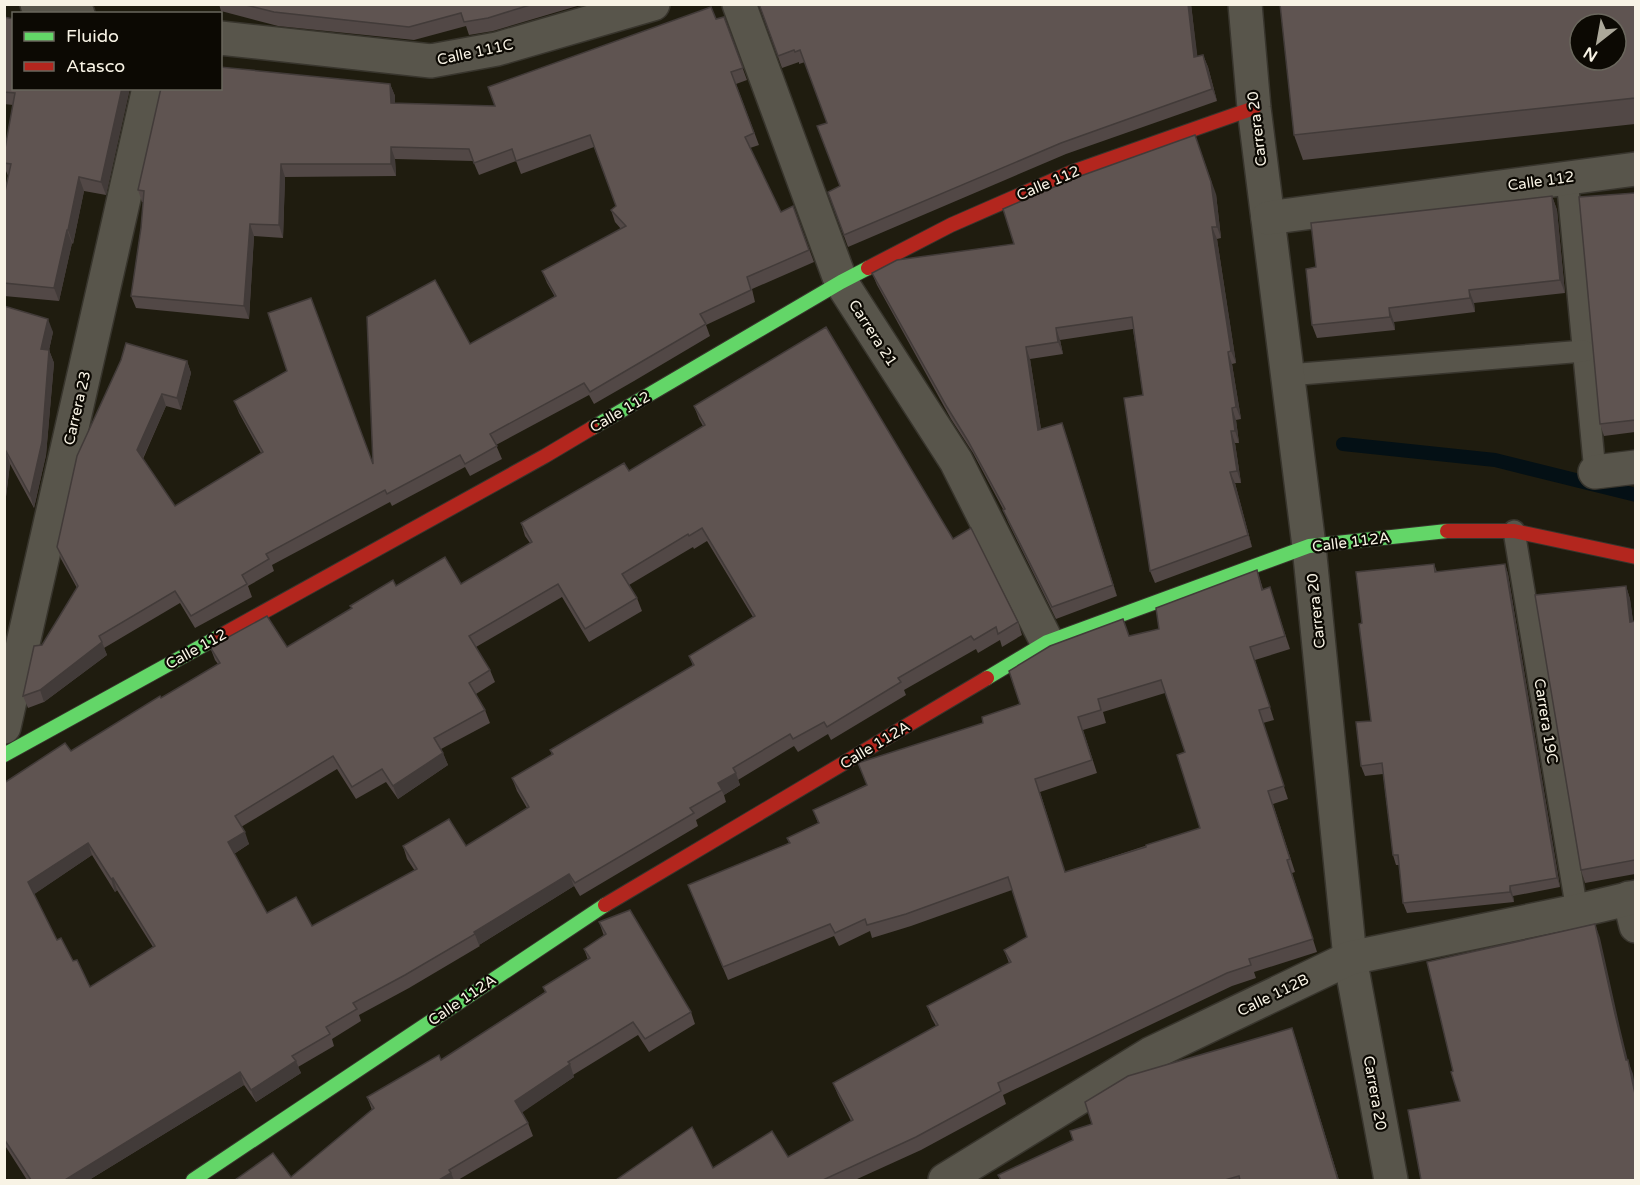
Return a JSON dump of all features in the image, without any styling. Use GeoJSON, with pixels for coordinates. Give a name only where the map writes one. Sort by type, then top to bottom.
{"type":"FeatureCollection","features":[{"type":"Feature","properties":{"kind":"street"},"geometry":{"type":"LineString","coordinates":[[37,4],[70,12]]}},
{"type":"Feature","properties":{"kind":"street","name":"Calle 111C"},"geometry":{"type":"LineString","coordinates":[[222,38],[431,61],[497,49],[653,4]]}},
{"type":"Feature","properties":{"kind":"street","name":"Carrera 21"},"geometry":{"type":"LineString","coordinates":[[739,4],[841,282],[956,461],[1047,642]]}},
{"type":"Feature","properties":{"kind":"street","name":"Carrera 20"},"geometry":{"type":"LineString","coordinates":[[1245,4],[1254,108],[1309,546],[1350,958],[1391,1180]]}},
{"type":"Feature","properties":{"kind":"street","name":"Carrera 23"},"geometry":{"type":"LineString","coordinates":[[4,727],[149,90]]}},
{"type":"Feature","properties":{"kind":"street","name":"Calle 112"},"geometry":{"type":"LineString","coordinates":[[4,755],[544,456],[841,282],[951,225],[1072,172],[1254,108]]}},
{"type":"Feature","properties":{"kind":"street","name":"Calle 112"},"geometry":{"type":"LineString","coordinates":[[1268,218],[1635,169]]}},
{"type":"Feature","properties":{"kind":"street"},"geometry":{"type":"LineString","coordinates":[[1595,472],[1635,467]]}},
{"type":"Feature","properties":{"kind":"street","name":"Calle 112A"},"geometry":{"type":"LineString","coordinates":[[193,1180],[590,914],[1047,642],[1309,546],[1446,531],[1514,531],[1635,557]]}},
{"type":"Feature","properties":{"kind":"street","name":"Calle 112B"},"geometry":{"type":"LineString","coordinates":[[945,1180],[1150,1054],[1350,958],[1577,911],[1633,907]]}},
{"type":"Feature","properties":{"kind":"lane"},"geometry":{"type":"LineString","coordinates":[[1567,177],[1595,472]]}},
{"type":"Feature","properties":{"kind":"lane"},"geometry":{"type":"LineString","coordinates":[[1288,375],[1584,351]]}},
{"type":"Feature","properties":{"kind":"lane","name":"Carrera 19C"},"geometry":{"type":"LineString","coordinates":[[1514,531],[1577,911]]}},
{"type":"Feature","properties":{"kind":"building"},"geometry":{"type":"Polygon","coordinates":[[[242,4],[533,4],[488,18],[464,22],[461,13],[409,27],[274,12],[242,4]]]}},
{"type":"Feature","properties":{"kind":"building"},"geometry":{"type":"Polygon","coordinates":[[[759,4],[1188,4],[1194,57],[1203,55],[1212,89],[1061,143],[844,235],[828,192],[840,186],[817,126],[827,123],[800,50],[778,56],[759,4]]]}},
{"type":"Feature","properties":{"kind":"building"},"geometry":{"type":"Polygon","coordinates":[[[1280,4],[1635,4],[1635,98],[1294,135],[1280,4]]]}},
{"type":"Feature","properties":{"kind":"building"},"geometry":{"type":"Polygon","coordinates":[[[711,7],[716,19],[724,17],[743,68],[731,72],[754,133],[745,137],[781,212],[793,206],[809,250],[747,277],[751,290],[700,314],[706,324],[590,392],[584,383],[490,434],[497,446],[465,464],[460,455],[387,494],[385,490],[266,554],[269,559],[242,575],[247,584],[191,616],[175,591],[99,636],[102,642],[40,690],[23,696],[34,646],[42,645],[78,586],[57,547],[77,456],[121,360],[126,343],[187,361],[177,398],[162,394],[137,450],[175,506],[263,452],[234,401],[287,371],[268,313],[311,298],[373,464],[367,317],[435,280],[470,344],[556,296],[542,271],[626,226],[611,210],[616,206],[590,135],[516,161],[512,149],[474,163],[469,149],[391,147],[391,164],[281,164],[279,225],[250,224],[244,306],[131,296],[144,191],[138,190],[161,90],[222,90],[222,67],[390,84],[391,103],[495,106],[488,87],[711,7]]]}},
{"type":"Feature","properties":{"kind":"building"},"geometry":{"type":"Polygon","coordinates":[[[4,17],[12,19],[12,90],[122,90],[101,182],[79,177],[54,288],[4,283],[4,196],[11,164],[4,163],[4,154],[15,93],[4,92],[4,17]]]}},
{"type":"Feature","properties":{"kind":"building"},"geometry":{"type":"Polygon","coordinates":[[[1195,135],[1211,182],[1217,227],[1212,227],[1231,351],[1228,352],[1236,407],[1232,408],[1235,431],[1231,431],[1237,471],[1230,472],[1248,535],[1150,571],[1124,398],[1143,395],[1132,317],[1056,328],[1058,342],[1026,347],[1038,430],[1062,423],[1113,585],[1052,607],[1003,510],[1005,509],[872,273],[897,260],[1014,244],[1003,209],[1075,178],[1195,135]]]}},
{"type":"Feature","properties":{"kind":"building"},"geometry":{"type":"Polygon","coordinates":[[[1635,193],[1635,420],[1600,424],[1579,197],[1635,193]]]}},
{"type":"Feature","properties":{"kind":"building"},"geometry":{"type":"Polygon","coordinates":[[[1552,196],[1560,280],[1469,290],[1470,298],[1389,308],[1390,317],[1312,325],[1306,269],[1316,267],[1311,223],[1552,196]]]}},
{"type":"Feature","properties":{"kind":"building"},"geometry":{"type":"Polygon","coordinates":[[[4,306],[48,319],[41,349],[49,350],[42,442],[30,495],[6,451],[4,460],[4,306]]]}},
{"type":"Feature","properties":{"kind":"building"},"geometry":{"type":"Polygon","coordinates":[[[826,327],[953,539],[971,528],[1018,622],[998,634],[996,627],[974,640],[971,636],[898,678],[901,682],[827,727],[824,722],[793,739],[790,734],[733,768],[736,773],[718,783],[722,790],[690,808],[694,813],[575,883],[569,874],[474,932],[475,934],[353,1003],[357,1009],[326,1027],[330,1034],[292,1056],[296,1061],[251,1090],[240,1072],[65,1180],[31,1180],[4,1139],[4,783],[65,743],[71,751],[160,696],[161,698],[220,663],[210,647],[267,616],[287,647],[393,580],[396,586],[445,557],[461,584],[532,542],[521,523],[624,463],[629,471],[705,425],[694,406],[826,327]],[[702,528],[622,574],[637,598],[585,629],[558,584],[469,636],[490,670],[469,683],[485,710],[434,738],[443,753],[393,786],[382,769],[352,787],[333,756],[235,816],[245,832],[228,842],[267,913],[296,897],[312,926],[417,869],[403,846],[449,819],[466,846],[529,807],[512,778],[553,754],[550,750],[694,665],[689,656],[755,616],[702,528]],[[88,843],[28,882],[57,940],[61,938],[73,961],[77,960],[90,987],[155,946],[113,878],[111,879],[88,843]]]}},
{"type":"Feature","properties":{"kind":"building"},"geometry":{"type":"Polygon","coordinates":[[[1434,564],[1435,572],[1505,564],[1557,878],[1510,886],[1510,892],[1403,903],[1398,855],[1393,855],[1382,763],[1361,766],[1356,722],[1371,721],[1359,624],[1362,623],[1356,572],[1434,564]]]}},
{"type":"Feature","properties":{"kind":"building"},"geometry":{"type":"Polygon","coordinates":[[[1257,570],[1262,590],[1270,587],[1285,636],[1250,647],[1270,707],[1259,710],[1284,786],[1268,791],[1290,859],[1287,860],[1313,939],[1249,959],[1251,965],[1227,973],[998,1083],[1001,1091],[916,1137],[823,1180],[616,1180],[692,1127],[713,1168],[772,1131],[788,1157],[853,1120],[833,1083],[938,1025],[927,1006],[1011,962],[1004,950],[1027,937],[1008,877],[906,914],[867,925],[865,919],[835,933],[830,924],[723,967],[688,885],[790,843],[787,838],[819,823],[813,810],[867,785],[858,763],[983,723],[982,717],[1020,704],[1009,671],[1050,646],[1123,619],[1129,636],[1159,629],[1156,608],[1257,570]],[[1161,680],[1098,699],[1101,710],[1078,717],[1092,760],[1035,779],[1065,872],[1200,828],[1177,755],[1185,752],[1161,680]]]}},
{"type":"Feature","properties":{"kind":"building"},"geometry":{"type":"Polygon","coordinates":[[[1626,586],[1630,622],[1635,621],[1635,860],[1581,870],[1535,595],[1626,586]]]}},
{"type":"Feature","properties":{"kind":"building"},"geometry":{"type":"Polygon","coordinates":[[[630,910],[691,1012],[645,1039],[633,1022],[568,1062],[570,1064],[515,1101],[528,1123],[449,1170],[451,1173],[439,1180],[235,1180],[273,1153],[291,1177],[374,1108],[367,1097],[439,1055],[441,1060],[546,992],[543,987],[590,958],[584,949],[606,934],[599,922],[630,910]]]}},
{"type":"Feature","properties":{"kind":"building"},"geometry":{"type":"Polygon","coordinates":[[[1595,924],[1635,1094],[1635,1180],[1421,1180],[1408,1110],[1460,1101],[1451,1072],[1453,1071],[1427,962],[1595,924]]]}},
{"type":"Feature","properties":{"kind":"building"},"geometry":{"type":"Polygon","coordinates":[[[1292,1028],[1338,1180],[1240,1180],[1239,1176],[1225,1180],[1001,1180],[998,1175],[1073,1140],[1070,1131],[1092,1124],[1085,1102],[1128,1076],[1292,1028]]]}},
{"type":"Feature","properties":{"kind":"waterway"},"geometry":{"type":"LineString","coordinates":[[1343,444],[1495,460],[1636,495]]}},
{"type":"Feature","properties":{"kind":"traffic: fast"},"geometry":{"type":"LineString","coordinates":[[592,428],[868,268]]}},
{"type":"Feature","properties":{"kind":"traffic: fast"},"geometry":{"type":"LineString","coordinates":[[987,678],[1047,642],[1309,546],[1447,531]]}},
{"type":"Feature","properties":{"kind":"traffic: fast"},"geometry":{"type":"LineString","coordinates":[[4,755],[220,636]]}},
{"type":"Feature","properties":{"kind":"traffic: fast"},"geometry":{"type":"LineString","coordinates":[[193,1180],[605,905]]}},
{"type":"Feature","properties":{"kind":"traffic: jam"},"geometry":{"type":"LineString","coordinates":[[868,268],[951,225],[1072,172],[1254,108]]}},
{"type":"Feature","properties":{"kind":"traffic: jam"},"geometry":{"type":"LineString","coordinates":[[220,636],[592,428]]}},
{"type":"Feature","properties":{"kind":"traffic: jam"},"geometry":{"type":"LineString","coordinates":[[1447,531],[1514,531],[1636,557]]}},
{"type":"Feature","properties":{"kind":"traffic: jam"},"geometry":{"type":"LineString","coordinates":[[605,905],[987,678]]}}]}
